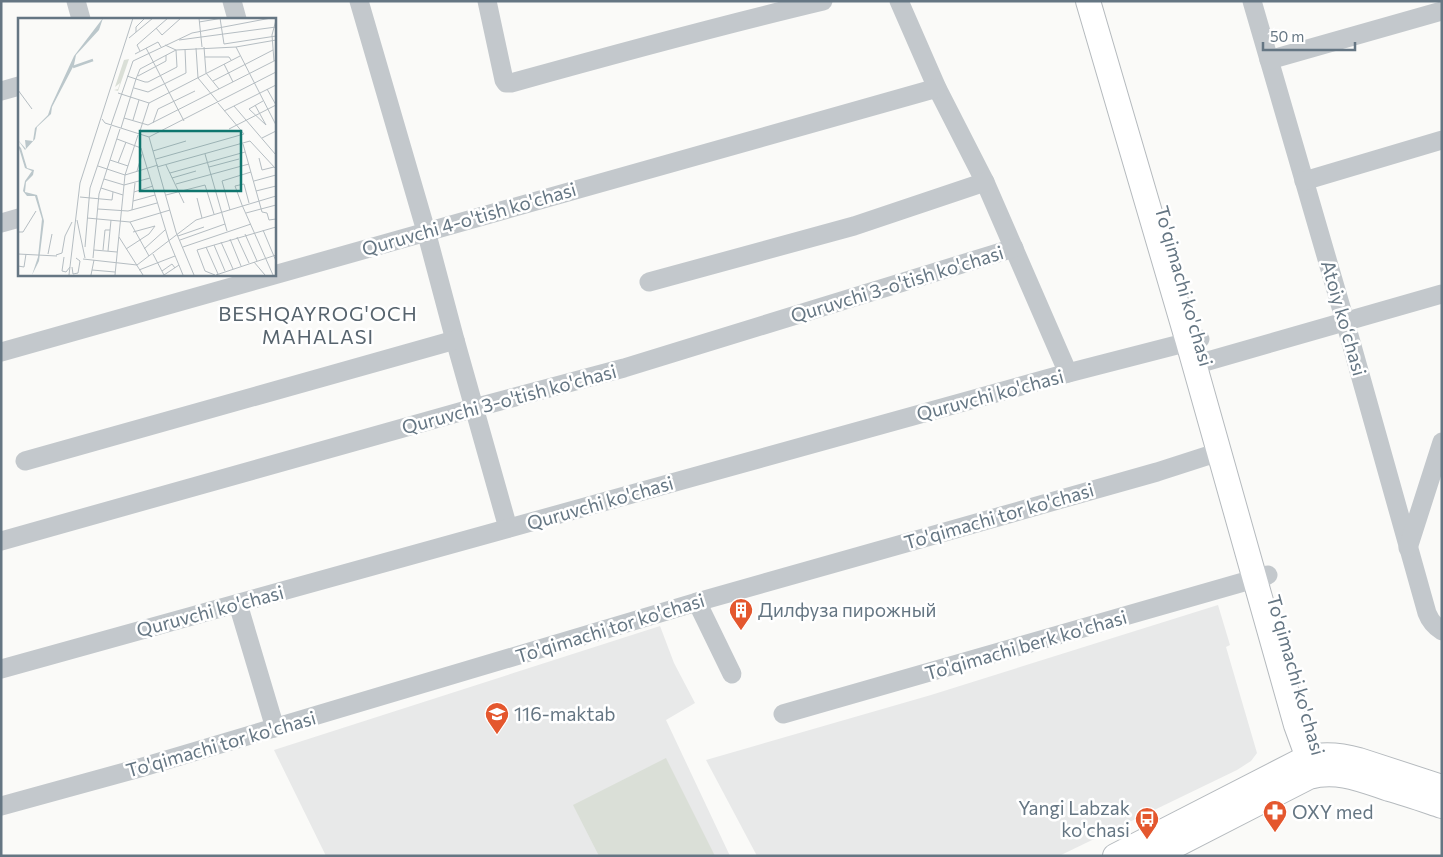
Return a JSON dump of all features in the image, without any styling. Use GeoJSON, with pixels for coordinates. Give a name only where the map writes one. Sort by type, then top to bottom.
{"type":"FeatureCollection","features":[{"type":"Feature","properties":{"kind":"main road","name":"To'qimachi ko'chasi"},"geometry":{"type":"LineString","coordinates":[[1088,1],[1197,352],[1218,452],[1262,577]]}},
{"type":"Feature","properties":{"kind":"main road","name":"To'qimachi ko'chasi"},"geometry":{"type":"LineString","coordinates":[[1101,1],[1197,352],[1262,577],[1294,718],[1317,762]]}},
{"type":"Feature","properties":{"kind":"main road"},"geometry":{"type":"LineString","coordinates":[[1116,856],[1317,762],[1339,756],[1359,760],[1442,787]]}},
{"type":"Feature","properties":{"kind":"main road"},"geometry":{"type":"LineString","coordinates":[[1317,762],[1333,774],[1346,775],[1442,806]]}},
{"type":"Feature","properties":{"kind":"main road"},"geometry":{"type":"LineString","coordinates":[[1155,856],[1309,777],[1317,762]]}},
{"type":"Feature","properties":{"kind":"street"},"geometry":{"type":"LineString","coordinates":[[76,1],[81,18]]}},
{"type":"Feature","properties":{"kind":"street"},"geometry":{"type":"LineString","coordinates":[[232,1],[237,18]]}},
{"type":"Feature","properties":{"kind":"street"},"geometry":{"type":"LineString","coordinates":[[359,1],[426,231],[508,528]]}},
{"type":"Feature","properties":{"kind":"street"},"geometry":{"type":"LineString","coordinates":[[487,1],[504,80],[506,83],[511,84],[669,40],[823,1]]}},
{"type":"Feature","properties":{"kind":"street"},"geometry":{"type":"LineString","coordinates":[[899,1],[937,88],[985,182],[1068,373]]}},
{"type":"Feature","properties":{"kind":"street","name":"Atoiy koʻchasi"},"geometry":{"type":"LineString","coordinates":[[1252,1],[1430,621],[1442,631]]}},
{"type":"Feature","properties":{"kind":"street"},"geometry":{"type":"LineString","coordinates":[[1269,60],[1442,11]]}},
{"type":"Feature","properties":{"kind":"street"},"geometry":{"type":"LineString","coordinates":[[1,91],[18,86]]}},
{"type":"Feature","properties":{"kind":"street","name":"Quruvchi 4-o'tish ko'chasi"},"geometry":{"type":"LineString","coordinates":[[275,274],[937,88]]}},
{"type":"Feature","properties":{"kind":"street"},"geometry":{"type":"LineString","coordinates":[[1304,181],[1442,140]]}},
{"type":"Feature","properties":{"kind":"street"},"geometry":{"type":"LineString","coordinates":[[649,282],[854,226],[985,182]]}},
{"type":"Feature","properties":{"kind":"street"},"geometry":{"type":"LineString","coordinates":[[1,223],[18,218]]}},
{"type":"Feature","properties":{"kind":"street","name":"Quruvchi 3-o'tish ko'chasi"},"geometry":{"type":"LineString","coordinates":[[1,541],[474,408],[624,368],[1014,248]]}},
{"type":"Feature","properties":{"kind":"street","name":"Quruvchi 4-o'tish ko'chasi"},"geometry":{"type":"LineString","coordinates":[[1,352],[271,275]]}},
{"type":"Feature","properties":{"kind":"street","name":"Quruvchi ko'chasi"},"geometry":{"type":"LineString","coordinates":[[1,669],[1068,373],[1197,352],[1345,321],[1442,294]]}},
{"type":"Feature","properties":{"kind":"street"},"geometry":{"type":"LineString","coordinates":[[25,462],[455,340]]}},
{"type":"Feature","properties":{"kind":"street"},"geometry":{"type":"LineString","coordinates":[[1408,548],[1442,442]]}},
{"type":"Feature","properties":{"kind":"street","name":"To'qimachi tor ko'chasi"},"geometry":{"type":"LineString","coordinates":[[1,806],[143,767],[697,602],[1157,472],[1218,452]]}},
{"type":"Feature","properties":{"kind":"street","name":"To'qimachi berk ko'chasi"},"geometry":{"type":"LineString","coordinates":[[783,714],[1262,577]]}},
{"type":"Feature","properties":{"kind":"street"},"geometry":{"type":"LineString","coordinates":[[697,602],[732,674]]}},
{"type":"Feature","properties":{"kind":"street"},"geometry":{"type":"LineString","coordinates":[[238,604],[275,728]]}},
{"type":"Feature","properties":{"kind":"shaded area"},"geometry":{"type":"Polygon","coordinates":[[[1218,605],[1230,645],[1226,647],[1257,753],[1251,761],[1237,770],[1059,856],[757,856],[706,760],[931,695],[1218,605]]]}},
{"type":"Feature","properties":{"kind":"shaded area","name":"116-maktab"},"geometry":{"type":"Polygon","coordinates":[[[660,626],[674,663],[695,703],[666,720],[730,856],[326,856],[274,750],[660,626]]]}},
{"type":"Feature","properties":{"kind":"shaded area"},"geometry":{"type":"Polygon","coordinates":[[[666,758],[715,856],[599,856],[573,805],[666,758]]]}},
{"type":"Feature","properties":{"kind":"place","name":"Дилфуза пирожный"},"geometry":{"type":"Point","coordinates":[741,631]}},
{"type":"Feature","properties":{"kind":"place","name":"116-maktab"},"geometry":{"type":"Point","coordinates":[497,735]}},
{"type":"Feature","properties":{"kind":"place","name":"OXY med"},"geometry":{"type":"Point","coordinates":[1275,833]}},
{"type":"Feature","properties":{"kind":"place","name":"Yangi Labzak ko'chasi"},"geometry":{"type":"Point","coordinates":[1147,840]}},
{"type":"Feature","properties":{"kind":"district","name":"BESHQAYROG'OCH MAHALASI"},"geometry":{"type":"Point","coordinates":[318,326]}}]}
